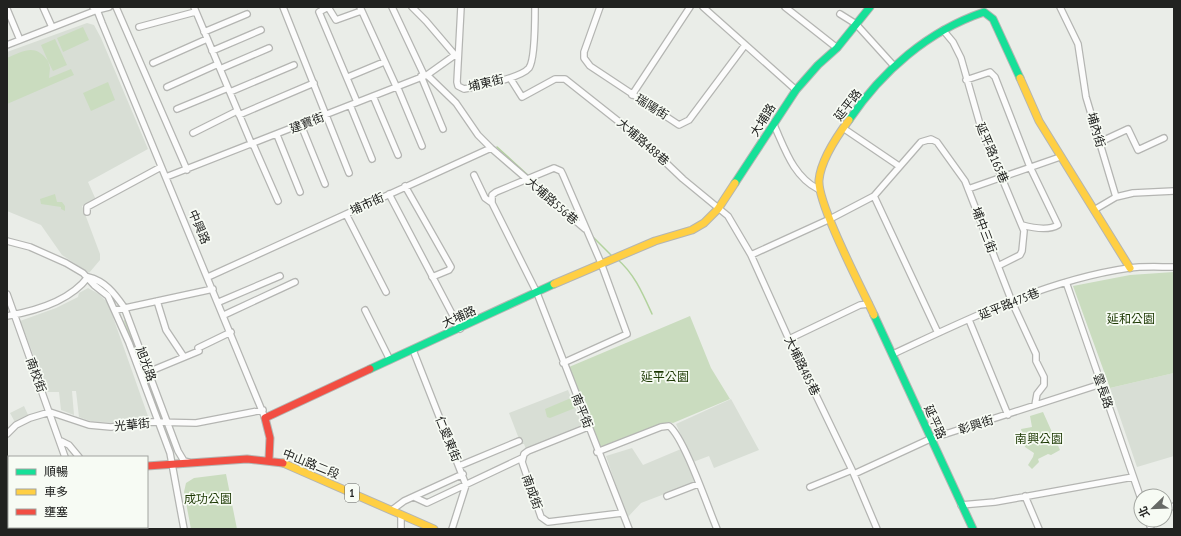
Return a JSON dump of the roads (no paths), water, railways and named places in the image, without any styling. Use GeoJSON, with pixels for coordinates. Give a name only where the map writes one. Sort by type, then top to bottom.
{"type":"FeatureCollection","features":[{"type":"Feature","properties":{"kind":"main road","name":"大埔路"},"geometry":{"type":"LineString","coordinates":[[265,418],[601,263],[663,238],[692,230],[704,223],[718,209],[796,90],[818,65],[837,48],[870,7]]}},
{"type":"Feature","properties":{"kind":"main road","name":"延平路"},"geometry":{"type":"LineString","coordinates":[[973,529],[960,505],[930,440],[893,354],[830,219],[818,189],[821,170],[843,128],[894,66],[943,30],[969,16],[984,12],[993,19],[1039,121],[1130,268]]}},
{"type":"Feature","properties":{"kind":"main road","name":"中興路"},"geometry":{"type":"LineString","coordinates":[[265,418],[269,429],[271,443],[269,459]]}},
{"type":"Feature","properties":{"kind":"main road","name":"中山路二段"},"geometry":{"type":"LineString","coordinates":[[148,466],[189,462],[269,459],[280,462],[434,529]]}},
{"type":"Feature","properties":{"kind":"street"},"geometry":{"type":"LineString","coordinates":[[43,7],[52,27]]}},
{"type":"Feature","properties":{"kind":"street"},"geometry":{"type":"LineString","coordinates":[[7,45],[95,8],[108,7]]}},
{"type":"Feature","properties":{"kind":"street"},"geometry":{"type":"LineString","coordinates":[[116,7],[186,170]]}},
{"type":"Feature","properties":{"kind":"street"},"geometry":{"type":"LineString","coordinates":[[282,7],[314,83],[349,173]]}},
{"type":"Feature","properties":{"kind":"street"},"geometry":{"type":"LineString","coordinates":[[358,102],[319,12],[328,7],[336,20],[360,9],[422,146]]}},
{"type":"Feature","properties":{"kind":"street"},"geometry":{"type":"LineString","coordinates":[[392,7],[424,75],[443,129]]}},
{"type":"Feature","properties":{"kind":"street","name":"建寶街"},"geometry":{"type":"LineString","coordinates":[[166,177],[302,125],[424,75],[455,53],[412,7]]}},
{"type":"Feature","properties":{"kind":"street","name":"埔東街"},"geometry":{"type":"LineString","coordinates":[[461,7],[458,86],[464,89],[510,78],[523,73],[530,65],[535,7]]}},
{"type":"Feature","properties":{"kind":"street","name":"瑞陽街"},"geometry":{"type":"LineString","coordinates":[[600,7],[584,52],[584,58],[590,66],[632,95],[680,125],[689,120],[746,45]]}},
{"type":"Feature","properties":{"kind":"street"},"geometry":{"type":"LineString","coordinates":[[632,95],[690,7]]}},
{"type":"Feature","properties":{"kind":"street"},"geometry":{"type":"LineString","coordinates":[[704,7],[796,90]]}},
{"type":"Feature","properties":{"kind":"street"},"geometry":{"type":"LineString","coordinates":[[785,7],[837,48]]}},
{"type":"Feature","properties":{"kind":"street","name":"埔內街"},"geometry":{"type":"LineString","coordinates":[[1060,7],[1078,44],[1086,97],[1116,197]]}},
{"type":"Feature","properties":{"kind":"street","name":"中興路"},"geometry":{"type":"LineString","coordinates":[[95,8],[219,302],[265,418]]}},
{"type":"Feature","properties":{"kind":"street"},"geometry":{"type":"LineString","coordinates":[[139,27],[195,9],[238,113],[278,201]]}},
{"type":"Feature","properties":{"kind":"street"},"geometry":{"type":"LineString","coordinates":[[7,10],[20,40]]}},
{"type":"Feature","properties":{"kind":"street"},"geometry":{"type":"LineString","coordinates":[[204,32],[247,14]]}},
{"type":"Feature","properties":{"kind":"street"},"geometry":{"type":"LineString","coordinates":[[840,14],[856,24],[894,66]]}},
{"type":"Feature","properties":{"kind":"street"},"geometry":{"type":"LineString","coordinates":[[212,50],[261,30]]}},
{"type":"Feature","properties":{"kind":"street","name":"延平路165巷"},"geometry":{"type":"LineString","coordinates":[[943,30],[961,58],[966,80],[981,128],[1024,231],[1022,251],[1020,255],[998,266]]}},
{"type":"Feature","properties":{"kind":"street"},"geometry":{"type":"LineString","coordinates":[[153,63],[207,39]]}},
{"type":"Feature","properties":{"kind":"street"},"geometry":{"type":"LineString","coordinates":[[167,87],[269,48]]}},
{"type":"Feature","properties":{"kind":"street"},"geometry":{"type":"LineString","coordinates":[[348,77],[384,62]]}},
{"type":"Feature","properties":{"kind":"street"},"geometry":{"type":"LineString","coordinates":[[177,109],[294,65]]}},
{"type":"Feature","properties":{"kind":"street"},"geometry":{"type":"LineString","coordinates":[[966,80],[990,72],[994,76],[1030,167],[1058,225],[1053,228],[1030,227],[1022,225]]}},
{"type":"Feature","properties":{"kind":"street","name":"大埔路556巷"},"geometry":{"type":"LineString","coordinates":[[424,75],[456,103],[478,135],[491,148],[587,230],[601,263],[627,334],[563,363]]}},
{"type":"Feature","properties":{"kind":"street","name":"大埔路488巷"},"geometry":{"type":"LineString","coordinates":[[510,78],[522,97],[555,78],[565,78],[642,140],[718,209]]}},
{"type":"Feature","properties":{"kind":"street"},"geometry":{"type":"LineString","coordinates":[[193,133],[238,113],[314,83]]}},
{"type":"Feature","properties":{"kind":"street"},"geometry":{"type":"LineString","coordinates":[[373,96],[398,155]]}},
{"type":"Feature","properties":{"kind":"street"},"geometry":{"type":"LineString","coordinates":[[350,106],[372,159]]}},
{"type":"Feature","properties":{"kind":"street"},"geometry":{"type":"LineString","coordinates":[[302,125],[326,184]]}},
{"type":"Feature","properties":{"kind":"street"},"geometry":{"type":"LineString","coordinates":[[774,125],[795,170],[809,185],[818,189]]}},
{"type":"Feature","properties":{"kind":"street"},"geometry":{"type":"LineString","coordinates":[[843,128],[899,166]]}},
{"type":"Feature","properties":{"kind":"street"},"geometry":{"type":"LineString","coordinates":[[1100,142],[1128,129],[1138,150],[1164,138]]}},
{"type":"Feature","properties":{"kind":"street"},"geometry":{"type":"LineString","coordinates":[[277,134],[300,192]]}},
{"type":"Feature","properties":{"kind":"street","name":"埔中三街"},"geometry":{"type":"LineString","coordinates":[[874,196],[921,142],[931,139],[937,142],[965,181],[1012,302],[1036,354],[1036,361],[1044,377],[1044,385],[1037,394],[1035,404]]}},
{"type":"Feature","properties":{"kind":"street"},"geometry":{"type":"LineString","coordinates":[[389,194],[491,148]]}},
{"type":"Feature","properties":{"kind":"street"},"geometry":{"type":"LineString","coordinates":[[968,189],[1060,157]]}},
{"type":"Feature","properties":{"kind":"street"},"geometry":{"type":"LineString","coordinates":[[87,212],[87,207],[161,167]]}},
{"type":"Feature","properties":{"kind":"street"},"geometry":{"type":"LineString","coordinates":[[492,203],[492,195],[496,192],[526,178],[554,168],[561,171],[587,230]]}},
{"type":"Feature","properties":{"kind":"street","name":"南平街"},"geometry":{"type":"LineString","coordinates":[[474,175],[485,198],[492,203],[537,293],[597,452],[629,529]]}},
{"type":"Feature","properties":{"kind":"street"},"geometry":{"type":"LineString","coordinates":[[405,186],[451,267],[450,270],[432,277]]}},
{"type":"Feature","properties":{"kind":"street"},"geometry":{"type":"LineString","coordinates":[[1094,210],[1116,197],[1133,193],[1174,191]]}},
{"type":"Feature","properties":{"kind":"street","name":"埔市街"},"geometry":{"type":"LineString","coordinates":[[208,277],[389,194],[460,329]]}},
{"type":"Feature","properties":{"kind":"street"},"geometry":{"type":"LineString","coordinates":[[750,255],[830,219],[874,196],[938,333]]}},
{"type":"Feature","properties":{"kind":"street","name":"大埔路485巷"},"geometry":{"type":"LineString","coordinates":[[718,209],[728,216],[750,255],[853,472],[877,529]]}},
{"type":"Feature","properties":{"kind":"street"},"geometry":{"type":"LineString","coordinates":[[346,214],[386,292]]}},
{"type":"Feature","properties":{"kind":"street","name":"旭光路"},"geometry":{"type":"LineString","coordinates":[[7,241],[43,252],[66,263],[88,277],[94,285],[108,296],[116,310],[170,453],[184,529]]}},
{"type":"Feature","properties":{"kind":"street","name":"延平路475巷"},"geometry":{"type":"LineString","coordinates":[[893,354],[968,320],[1066,282],[1130,268],[1174,267]]}},
{"type":"Feature","properties":{"kind":"street"},"geometry":{"type":"LineString","coordinates":[[219,302],[280,276]]}},
{"type":"Feature","properties":{"kind":"street"},"geometry":{"type":"LineString","coordinates":[[7,316],[51,304],[66,297],[83,285],[88,277]]}},
{"type":"Feature","properties":{"kind":"street","name":"旭光路"},"geometry":{"type":"LineString","coordinates":[[88,277],[98,279],[113,291],[124,307],[180,456],[184,461],[189,462]]}},
{"type":"Feature","properties":{"kind":"street"},"geometry":{"type":"LineString","coordinates":[[224,315],[295,282]]}},
{"type":"Feature","properties":{"kind":"street","name":"雲長路"},"geometry":{"type":"LineString","coordinates":[[1066,282],[1137,488]]}},
{"type":"Feature","properties":{"kind":"street"},"geometry":{"type":"LineString","coordinates":[[116,310],[124,307],[213,289]]}},
{"type":"Feature","properties":{"kind":"street","name":"南校街"},"geometry":{"type":"LineString","coordinates":[[7,294],[61,441],[65,456]]}},
{"type":"Feature","properties":{"kind":"street"},"geometry":{"type":"LineString","coordinates":[[157,301],[166,330],[184,357]]}},
{"type":"Feature","properties":{"kind":"street"},"geometry":{"type":"LineString","coordinates":[[789,339],[860,305],[869,304]]}},
{"type":"Feature","properties":{"kind":"street"},"geometry":{"type":"LineString","coordinates":[[364,310],[390,360]]}},
{"type":"Feature","properties":{"kind":"street"},"geometry":{"type":"LineString","coordinates":[[968,320],[1008,415]]}},
{"type":"Feature","properties":{"kind":"street"},"geometry":{"type":"LineString","coordinates":[[141,376],[199,351],[198,348],[231,332]]}},
{"type":"Feature","properties":{"kind":"street","name":"仁愛東街"},"geometry":{"type":"LineString","coordinates":[[413,350],[463,474],[466,485]]}},
{"type":"Feature","properties":{"kind":"street","name":"彰興街"},"geometry":{"type":"LineString","coordinates":[[810,487],[853,472],[930,440],[1008,415],[1035,404],[1101,384]]}},
{"type":"Feature","properties":{"kind":"street","name":"光華街"},"geometry":{"type":"LineString","coordinates":[[50,412],[89,425],[111,427],[158,422],[200,423],[263,410]]}},
{"type":"Feature","properties":{"kind":"street"},"geometry":{"type":"LineString","coordinates":[[7,434],[16,425],[30,418],[50,412]]}},
{"type":"Feature","properties":{"kind":"street"},"geometry":{"type":"LineString","coordinates":[[597,452],[661,427],[669,426],[674,430],[717,529]]}},
{"type":"Feature","properties":{"kind":"street","name":"南成街"},"geometry":{"type":"LineString","coordinates":[[588,427],[528,450],[522,458],[522,462],[541,517],[548,522],[622,513]]}},
{"type":"Feature","properties":{"kind":"street"},"geometry":{"type":"LineString","coordinates":[[61,441],[69,445],[78,456]]}},
{"type":"Feature","properties":{"kind":"street"},"geometry":{"type":"LineString","coordinates":[[459,466],[519,441]]}},
{"type":"Feature","properties":{"kind":"street"},"geometry":{"type":"LineString","coordinates":[[414,497],[427,503],[522,458]]}},
{"type":"Feature","properties":{"kind":"street"},"geometry":{"type":"LineString","coordinates":[[392,510],[404,501],[463,474]]}},
{"type":"Feature","properties":{"kind":"street"},"geometry":{"type":"LineString","coordinates":[[960,505],[995,502],[1133,477]]}},
{"type":"Feature","properties":{"kind":"street"},"geometry":{"type":"LineString","coordinates":[[667,496],[698,484]]}},
{"type":"Feature","properties":{"kind":"street"},"geometry":{"type":"LineString","coordinates":[[452,529],[466,485]]}},
{"type":"Feature","properties":{"kind":"street"},"geometry":{"type":"LineString","coordinates":[[1025,496],[1038,529]]}},
{"type":"Feature","properties":{"kind":"street"},"geometry":{"type":"LineString","coordinates":[[401,515],[401,529]]}},
{"type":"Feature","properties":{"kind":"waterway"},"geometry":{"type":"LineString","coordinates":[[497,147],[530,177]]}},
{"type":"Feature","properties":{"kind":"waterway"},"geometry":{"type":"LineString","coordinates":[[533,179],[560,204]]}},
{"type":"Feature","properties":{"kind":"waterway"},"geometry":{"type":"LineString","coordinates":[[592,236],[612,256]]}},
{"type":"Feature","properties":{"kind":"waterway"},"geometry":{"type":"LineString","coordinates":[[617,259],[633,277],[652,314]]}},
{"type":"Feature","properties":{"kind":"park label","name":"延和公園"},"geometry":{"type":"Point","coordinates":[1131,319]}},
{"type":"Feature","properties":{"kind":"park label","name":"延平公園"},"geometry":{"type":"Point","coordinates":[665,377]}},
{"type":"Feature","properties":{"kind":"park label","name":"南興公園"},"geometry":{"type":"Point","coordinates":[1039,439]}},
{"type":"Feature","properties":{"kind":"park label","name":"成功公園"},"geometry":{"type":"Point","coordinates":[208,499]}}]}
